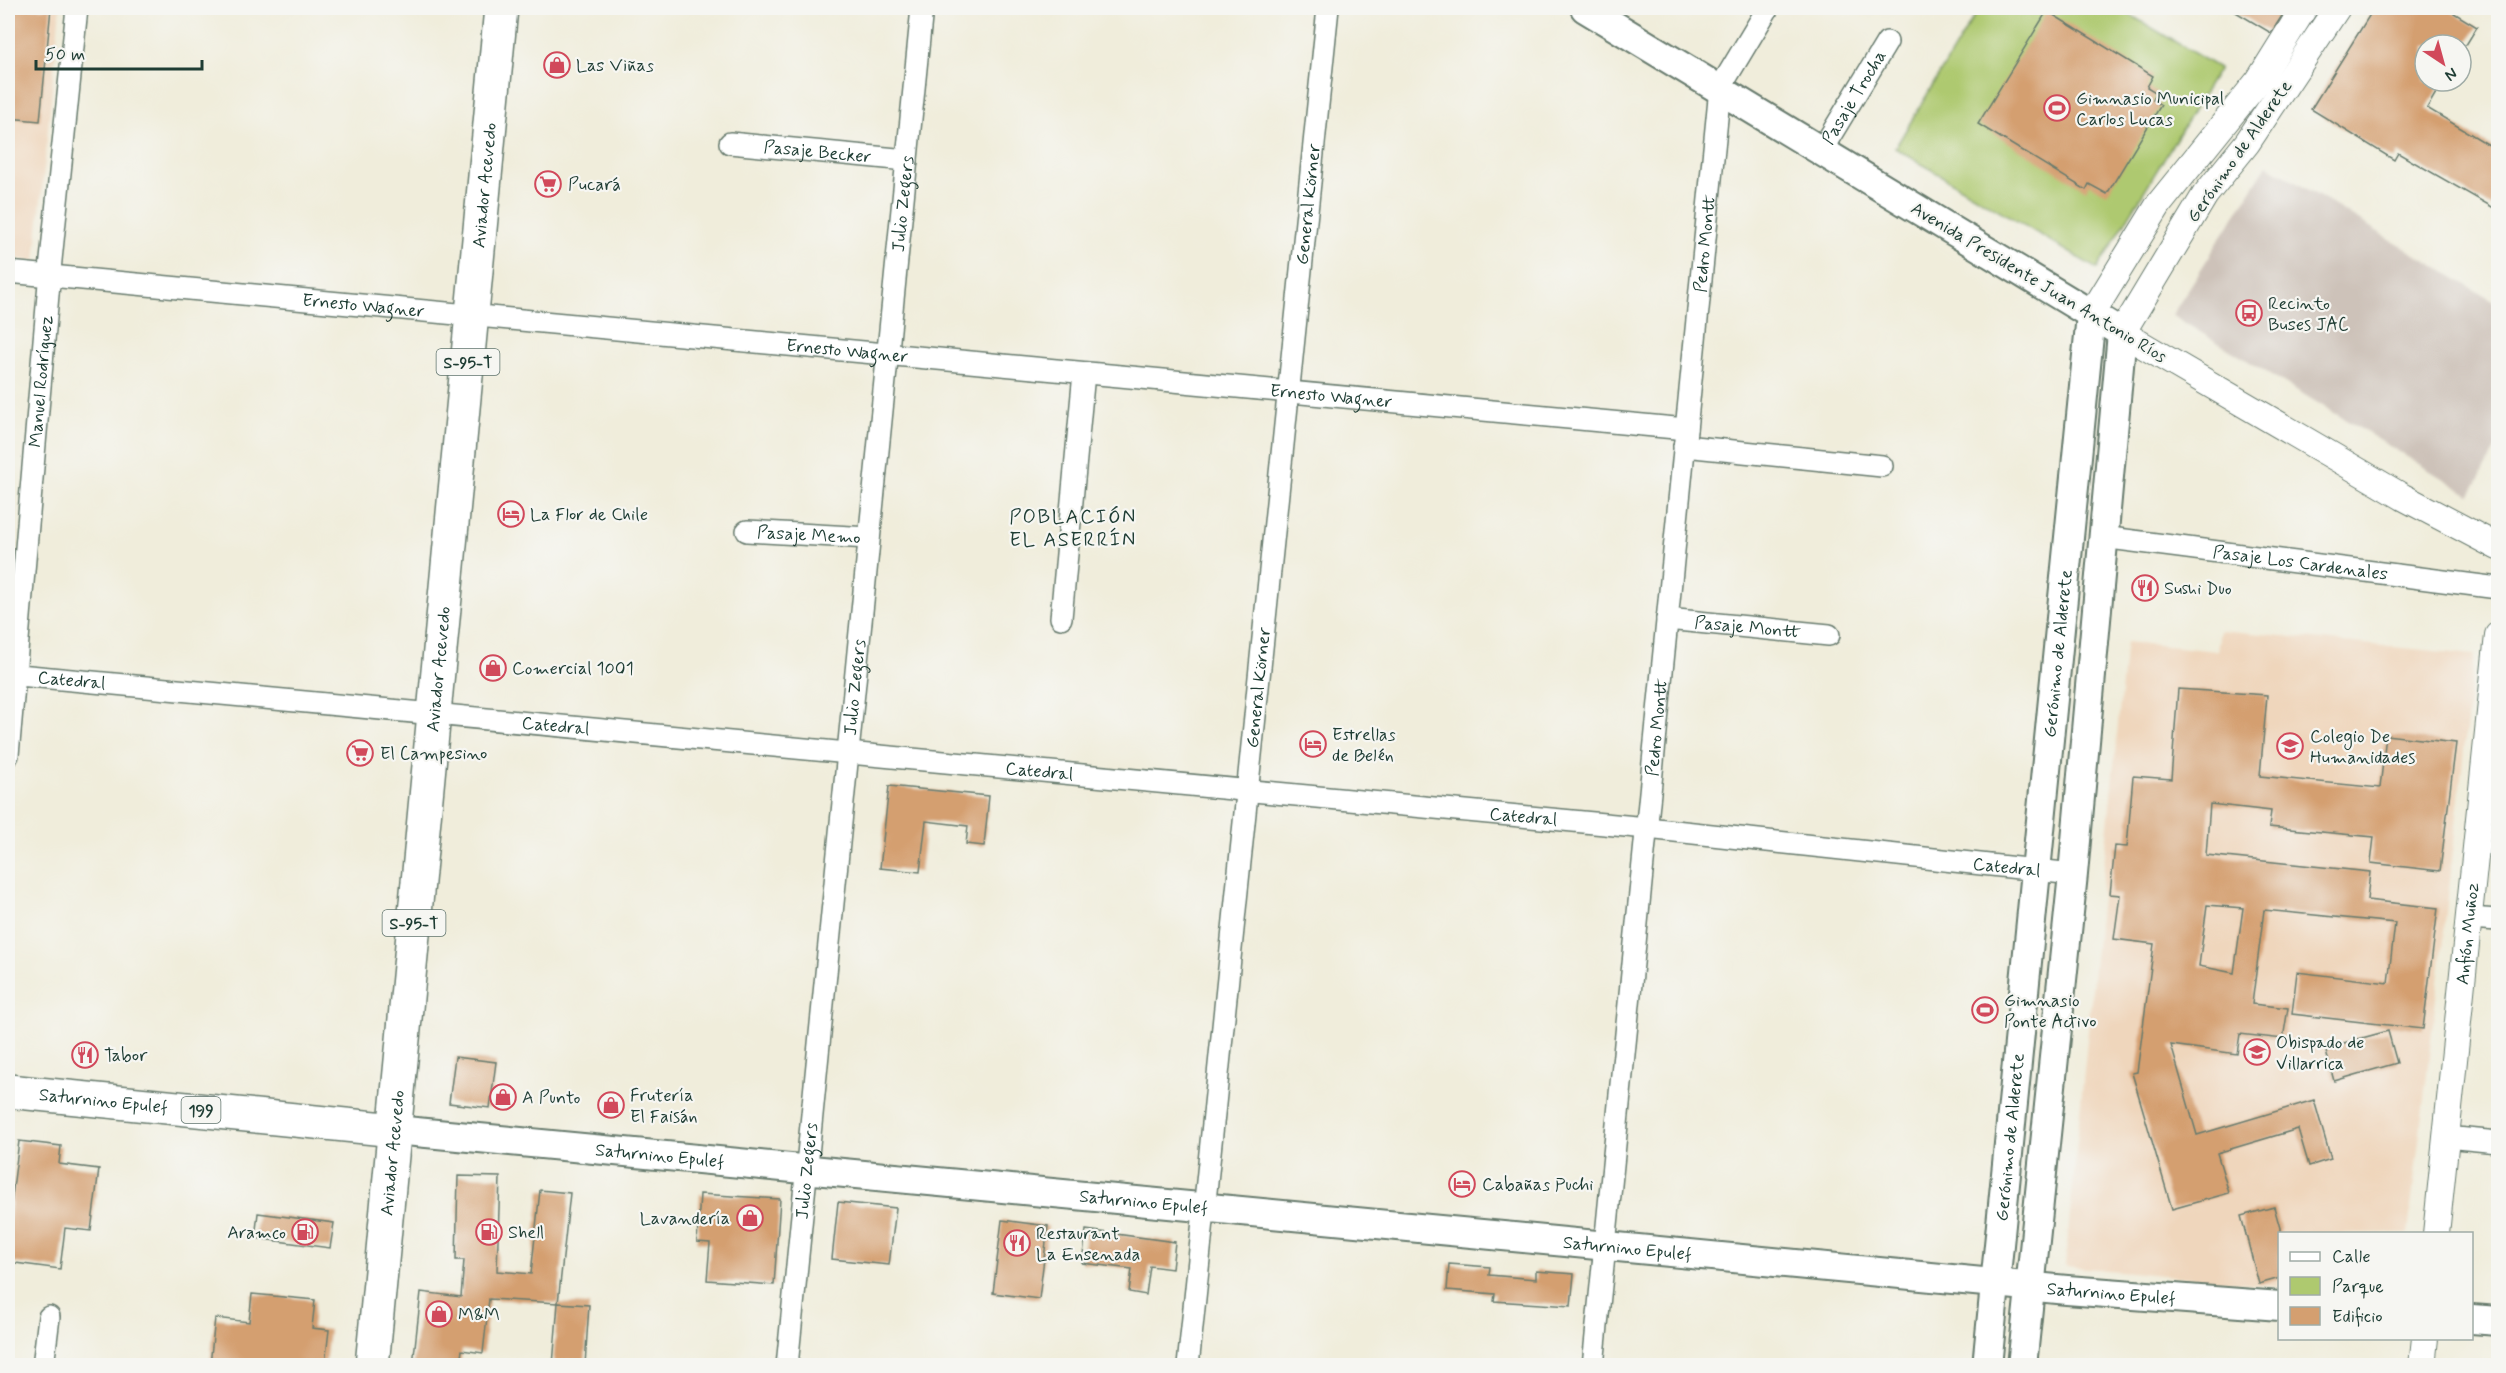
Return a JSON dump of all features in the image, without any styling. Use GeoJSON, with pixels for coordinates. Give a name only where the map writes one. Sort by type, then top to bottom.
{"type":"FeatureCollection","features":[{"type":"Feature","properties":{"kind":"main road","name":"Aviador Acevedo"},"geometry":{"type":"LineString","coordinates":[[372,1365],[501,8]]}},
{"type":"Feature","properties":{"kind":"main road","name":"Avenida Presidente Juan Antonio Ríos"},"geometry":{"type":"LineString","coordinates":[[1602,12],[1821,151],[2122,333]]}},
{"type":"Feature","properties":{"kind":"main road","name":"Gerónimo de Alderete"},"geometry":{"type":"LineString","coordinates":[[1987,1365],[2034,871],[2091,315]]}},
{"type":"Feature","properties":{"kind":"main road","name":"Gerónimo de Alderete"},"geometry":{"type":"LineString","coordinates":[[2022,1365],[2073,874],[2122,333]]}},
{"type":"Feature","properties":{"kind":"main road","name":"Saturnino Epulef"},"geometry":{"type":"LineString","coordinates":[[8,1091],[2030,1286],[2278,1306]]}},
{"type":"Feature","properties":{"kind":"main road"},"geometry":{"type":"LineString","coordinates":[[2473,1319],[2499,1321]]}},
{"type":"Feature","properties":{"kind":"street","name":"Manuel Rodríguez"},"geometry":{"type":"LineString","coordinates":[[8,755],[12,674],[77,8]]}},
{"type":"Feature","properties":{"kind":"street","name":"Julio Zegers"},"geometry":{"type":"LineString","coordinates":[[788,1365],[922,8]]}},
{"type":"Feature","properties":{"kind":"street","name":"General Körner"},"geometry":{"type":"LineString","coordinates":[[1188,1365],[1328,8]]}},
{"type":"Feature","properties":{"kind":"street"},"geometry":{"type":"LineString","coordinates":[[1720,88],[1768,8]]}},
{"type":"Feature","properties":{"kind":"street","name":"Gerónimo de Alderete"},"geometry":{"type":"LineString","coordinates":[[2091,315],[2159,204],[2259,80],[2304,8]]}},
{"type":"Feature","properties":{"kind":"street","name":"Gerónimo de Alderete"},"geometry":{"type":"LineString","coordinates":[[2122,333],[2205,195],[2247,143],[2337,8]]}},
{"type":"Feature","properties":{"kind":"street","name":"Pasaje Trocha"},"geometry":{"type":"LineString","coordinates":[[1821,151],[1887,42]]}},
{"type":"Feature","properties":{"kind":"street","name":"Pedro Montt"},"geometry":{"type":"LineString","coordinates":[[1593,1365],[1720,88]]}},
{"type":"Feature","properties":{"kind":"street","name":"Pasaje Becker"},"geometry":{"type":"LineString","coordinates":[[730,143],[907,160]]}},
{"type":"Feature","properties":{"kind":"street","name":"Ernesto Wagner"},"geometry":{"type":"LineString","coordinates":[[8,272],[1288,392],[1685,438],[1882,466]]}},
{"type":"Feature","properties":{"kind":"street","name":"Avenida Presidente Juan Antonio Ríos"},"geometry":{"type":"LineString","coordinates":[[2122,333],[2403,497],[2499,547]]}},
{"type":"Feature","properties":{"kind":"street"},"geometry":{"type":"LineString","coordinates":[[1061,618],[1084,373]]}},
{"type":"Feature","properties":{"kind":"street","name":"Pasaje Memo"},"geometry":{"type":"LineString","coordinates":[[747,531],[869,538]]}},
{"type":"Feature","properties":{"kind":"street","name":"Pasaje Los Cardenales"},"geometry":{"type":"LineString","coordinates":[[2102,537],[2499,588]]}},
{"type":"Feature","properties":{"kind":"street","name":"Pasaje Montt"},"geometry":{"type":"LineString","coordinates":[[1667,619],[1829,635]]}},
{"type":"Feature","properties":{"kind":"street","name":"Anfión Muñoz"},"geometry":{"type":"LineString","coordinates":[[2436,1232],[2499,635]]}},
{"type":"Feature","properties":{"kind":"street","name":"Catedral"},"geometry":{"type":"LineString","coordinates":[[12,674],[848,755],[1647,828],[2073,874]]}},
{"type":"Feature","properties":{"kind":"street"},"geometry":{"type":"LineString","coordinates":[[2469,918],[2499,920]]}},
{"type":"Feature","properties":{"kind":"street"},"geometry":{"type":"LineString","coordinates":[[2446,1137],[2499,1142]]}},
{"type":"Feature","properties":{"kind":"street"},"geometry":{"type":"LineString","coordinates":[[43,1365],[49,1317]]}},
{"type":"Feature","properties":{"kind":"street"},"geometry":{"type":"LineString","coordinates":[[2422,1365],[2425,1340]]}},
{"type":"Feature","properties":{"kind":"shaded area"},"geometry":{"type":"Polygon","coordinates":[[[8,8],[60,8],[35,261],[8,258],[8,8]]]}},
{"type":"Feature","properties":{"kind":"shaded area"},"geometry":{"type":"Polygon","coordinates":[[[2267,165],[2498,304],[2498,444],[2470,495],[2172,315],[2267,165]]]}},
{"type":"Feature","properties":{"kind":"shaded area","name":"Obispado de Villarrica"},"geometry":{"type":"Polygon","coordinates":[[[2220,630],[2474,655],[2408,1232],[2278,1232],[2278,1286],[2065,1266],[2126,642],[2217,651],[2220,630]]]}},
{"type":"Feature","properties":{"kind":"green space","name":"Gimnasio Municipal Carlos Lucas"},"geometry":{"type":"Polygon","coordinates":[[[1979,8],[2119,8],[2219,68],[2097,269],[1895,148],[1979,8]]]}},
{"type":"Feature","properties":{"kind":"building"},"geometry":{"type":"Polygon","coordinates":[[[8,8],[51,8],[40,121],[8,118],[8,8]]]}},
{"type":"Feature","properties":{"kind":"building"},"geometry":{"type":"Polygon","coordinates":[[[2229,8],[2287,8],[2271,33],[2229,8]]]}},
{"type":"Feature","properties":{"kind":"building"},"geometry":{"type":"Polygon","coordinates":[[[2374,8],[2446,8],[2477,27],[2473,34],[2413,33],[2413,93],[2436,93],[2427,108],[2499,151],[2499,211],[2398,153],[2394,160],[2311,109],[2374,8]]]}},
{"type":"Feature","properties":{"kind":"building"},"geometry":{"type":"Polygon","coordinates":[[[2047,11],[2153,76],[2147,87],[2157,93],[2153,100],[2161,105],[2107,194],[2089,184],[2086,190],[1978,124],[2047,11]]]}},
{"type":"Feature","properties":{"kind":"building"},"geometry":{"type":"Polygon","coordinates":[[[2178,689],[2267,695],[2260,776],[2380,788],[2386,735],[2456,743],[2440,871],[2371,863],[2374,837],[2269,827],[2271,811],[2210,804],[2206,855],[2370,872],[2367,900],[2438,908],[2423,1029],[2292,1014],[2297,972],[2388,983],[2395,923],[2264,910],[2252,1004],[2288,1008],[2283,1039],[2240,1034],[2237,1054],[2171,1045],[2197,1135],[2314,1100],[2331,1159],[2309,1166],[2298,1129],[2217,1153],[2229,1193],[2172,1209],[2132,1073],[2137,1072],[2154,944],[2114,939],[2120,895],[2110,894],[2115,846],[2127,847],[2133,776],[2171,779],[2178,689]],[[2207,905],[2199,966],[2234,973],[2243,908],[2207,905]]]}},
{"type":"Feature","properties":{"kind":"building"},"geometry":{"type":"Polygon","coordinates":[[[889,786],[989,796],[984,846],[966,844],[968,826],[926,821],[920,872],[880,868],[889,786]]]}},
{"type":"Feature","properties":{"kind":"building"},"geometry":{"type":"Polygon","coordinates":[[[2388,1031],[2397,1063],[2334,1081],[2325,1048],[2388,1031]]]}},
{"type":"Feature","properties":{"kind":"building"},"geometry":{"type":"Polygon","coordinates":[[[455,1057],[496,1062],[490,1108],[449,1103],[455,1057]]]}},
{"type":"Feature","properties":{"kind":"building"},"geometry":{"type":"Polygon","coordinates":[[[19,1141],[61,1146],[59,1164],[99,1169],[91,1231],[65,1228],[60,1269],[8,1262],[8,1228],[19,1141]]]}},
{"type":"Feature","properties":{"kind":"building"},"geometry":{"type":"Polygon","coordinates":[[[458,1176],[500,1177],[497,1271],[531,1274],[540,1190],[570,1193],[558,1303],[489,1299],[483,1353],[462,1350],[460,1365],[413,1365],[421,1292],[461,1297],[464,1260],[456,1260],[458,1176]]]}},
{"type":"Feature","properties":{"kind":"building"},"geometry":{"type":"Polygon","coordinates":[[[700,1194],[780,1199],[774,1285],[707,1280],[710,1243],[697,1242],[700,1194]]]}},
{"type":"Feature","properties":{"kind":"building"},"geometry":{"type":"Polygon","coordinates":[[[838,1202],[896,1208],[889,1265],[832,1259],[838,1202]]]}},
{"type":"Feature","properties":{"kind":"building"},"geometry":{"type":"Polygon","coordinates":[[[2274,1207],[2280,1228],[2278,1232],[2278,1279],[2259,1284],[2241,1216],[2274,1207]]]}},
{"type":"Feature","properties":{"kind":"building"},"geometry":{"type":"Polygon","coordinates":[[[258,1213],[334,1223],[330,1248],[255,1238],[258,1213]]]}},
{"type":"Feature","properties":{"kind":"building"},"geometry":{"type":"Polygon","coordinates":[[[1002,1220],[1048,1226],[1039,1299],[993,1293],[1002,1220]]]}},
{"type":"Feature","properties":{"kind":"building"},"geometry":{"type":"Polygon","coordinates":[[[1086,1230],[1175,1242],[1172,1269],[1150,1266],[1146,1295],[1129,1292],[1132,1269],[1082,1263],[1086,1230]]]}},
{"type":"Feature","properties":{"kind":"building"},"geometry":{"type":"Polygon","coordinates":[[[1449,1264],[1490,1267],[1489,1275],[1536,1279],[1536,1271],[1574,1274],[1571,1306],[1494,1301],[1495,1294],[1447,1290],[1449,1264]]]}},
{"type":"Feature","properties":{"kind":"building"},"geometry":{"type":"Polygon","coordinates":[[[252,1294],[315,1300],[312,1328],[329,1330],[325,1365],[210,1365],[215,1318],[249,1322],[252,1294]]]}},
{"type":"Feature","properties":{"kind":"building"},"geometry":{"type":"Polygon","coordinates":[[[558,1303],[589,1305],[585,1365],[553,1365],[558,1303]]]}},
{"type":"Feature","properties":{"kind":"place","name":"Las Viñas"},"geometry":{"type":"Point","coordinates":[557,65]}},
{"type":"Feature","properties":{"kind":"place","name":"Gimnasio Municipal Carlos Lucas"},"geometry":{"type":"Point","coordinates":[2057,108]}},
{"type":"Feature","properties":{"kind":"place","name":"Pucará"},"geometry":{"type":"Point","coordinates":[548,184]}},
{"type":"Feature","properties":{"kind":"place","name":"Recinto Buses JAC"},"geometry":{"type":"Point","coordinates":[2249,313]}},
{"type":"Feature","properties":{"kind":"place","name":"La Flor de Chile"},"geometry":{"type":"Point","coordinates":[511,514]}},
{"type":"Feature","properties":{"kind":"place","name":"Sushi Duo"},"geometry":{"type":"Point","coordinates":[2145,588]}},
{"type":"Feature","properties":{"kind":"place","name":"Comercial 1001"},"geometry":{"type":"Point","coordinates":[493,668]}},
{"type":"Feature","properties":{"kind":"place","name":"Estrellas de Belén"},"geometry":{"type":"Point","coordinates":[1313,744]}},
{"type":"Feature","properties":{"kind":"place","name":"Colegio De Humanidades"},"geometry":{"type":"Point","coordinates":[2290,746]}},
{"type":"Feature","properties":{"kind":"place","name":"El Campesino"},"geometry":{"type":"Point","coordinates":[360,753]}},
{"type":"Feature","properties":{"kind":"place","name":"Gimnasio Ponte Activo"},"geometry":{"type":"Point","coordinates":[1985,1010]}},
{"type":"Feature","properties":{"kind":"place","name":"Obispado de Villarrica"},"geometry":{"type":"Point","coordinates":[2257,1052]}},
{"type":"Feature","properties":{"kind":"place","name":"Tabor"},"geometry":{"type":"Point","coordinates":[85,1055]}},
{"type":"Feature","properties":{"kind":"place","name":"A Punto"},"geometry":{"type":"Point","coordinates":[503,1097]}},
{"type":"Feature","properties":{"kind":"place","name":"Frutería El Faisán"},"geometry":{"type":"Point","coordinates":[611,1105]}},
{"type":"Feature","properties":{"kind":"place","name":"Cabañas Puchi"},"geometry":{"type":"Point","coordinates":[1462,1184]}},
{"type":"Feature","properties":{"kind":"place","name":"Lavandería"},"geometry":{"type":"Point","coordinates":[750,1218]}},
{"type":"Feature","properties":{"kind":"place","name":"Aramco"},"geometry":{"type":"Point","coordinates":[305,1232]}},
{"type":"Feature","properties":{"kind":"place","name":"Shell"},"geometry":{"type":"Point","coordinates":[489,1232]}},
{"type":"Feature","properties":{"kind":"place","name":"Restaurant La Ensenada"},"geometry":{"type":"Point","coordinates":[1017,1243]}},
{"type":"Feature","properties":{"kind":"place","name":"M&M"},"geometry":{"type":"Point","coordinates":[439,1314]}},
{"type":"Feature","properties":{"kind":"district","name":"POBLACIÓN EL ASERRÍN"},"geometry":{"type":"Point","coordinates":[1073,528]}}]}
